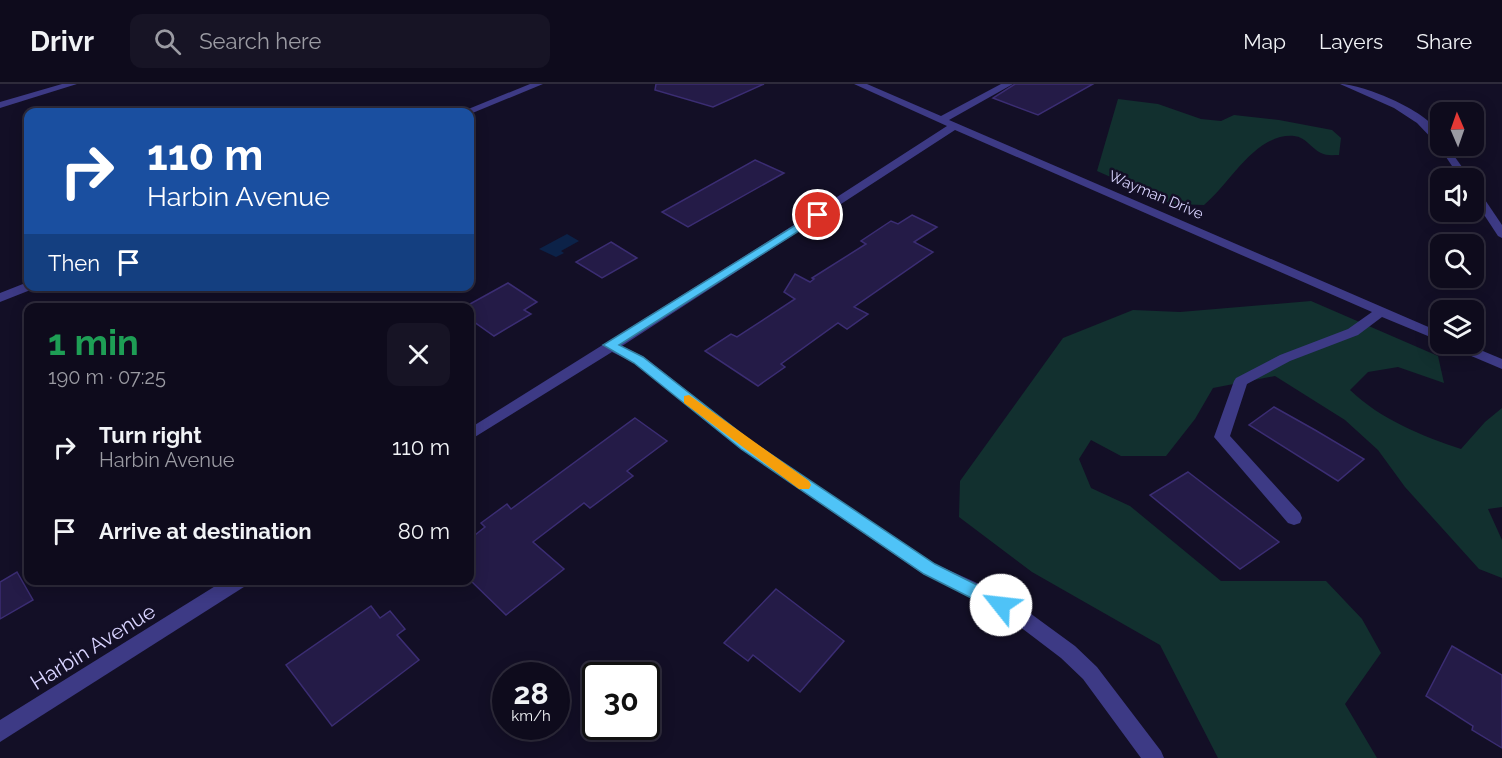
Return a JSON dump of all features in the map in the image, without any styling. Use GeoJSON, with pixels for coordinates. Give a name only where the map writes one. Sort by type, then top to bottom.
{"type":"FeatureCollection","features":[{"type":"Feature","properties":{"kind":"street"},"geometry":{"type":"LineString","coordinates":[[0,105],[72,84]]}},
{"type":"Feature","properties":{"kind":"street"},"geometry":{"type":"LineString","coordinates":[[474,109],[538,84]]}},
{"type":"Feature","properties":{"kind":"street","name":"Wayman Drive"},"geometry":{"type":"LineString","coordinates":[[858,84],[1430,333]]}},
{"type":"Feature","properties":{"kind":"street"},"geometry":{"type":"LineString","coordinates":[[941,120],[1008,84]]}},
{"type":"Feature","properties":{"kind":"street"},"geometry":{"type":"LineString","coordinates":[[1345,84],[1409,110],[1422,119],[1430,130]]}},
{"type":"Feature","properties":{"kind":"street"},"geometry":{"type":"LineString","coordinates":[[474,432],[609,345],[780,240],[954,126]]}},
{"type":"Feature","properties":{"kind":"street"},"geometry":{"type":"LineString","coordinates":[[1484,207],[1502,234]]}},
{"type":"Feature","properties":{"kind":"street"},"geometry":{"type":"LineString","coordinates":[[0,298],[24,288]]}},
{"type":"Feature","properties":{"kind":"street"},"geometry":{"type":"LineString","coordinates":[[1294,518],[1222,437],[1241,381],[1285,358],[1353,332],[1382,311]]}},
{"type":"Feature","properties":{"kind":"street"},"geometry":{"type":"LineString","coordinates":[[609,345],[639,360],[746,445],[920,563],[1017,614],[1068,652],[1090,674],[1155,758]]}},
{"type":"Feature","properties":{"kind":"street"},"geometry":{"type":"LineString","coordinates":[[1478,354],[1502,364]]}},
{"type":"Feature","properties":{"kind":"street","name":"Harbin Avenue"},"geometry":{"type":"LineString","coordinates":[[0,732],[233,585]]}},
{"type":"Feature","properties":{"kind":"green space"},"geometry":{"type":"Polygon","coordinates":[[[1118,99],[1158,104],[1201,119],[1221,121],[1234,115],[1279,120],[1332,130],[1341,138],[1339,155],[1323,154],[1298,137],[1280,137],[1255,151],[1204,205],[1172,204],[1097,171],[1118,99]]]}},
{"type":"Feature","properties":{"kind":"green space"},"geometry":{"type":"Polygon","coordinates":[[[1311,301],[1438,356],[1444,383],[1398,367],[1368,372],[1350,390],[1388,418],[1461,449],[1485,422],[1502,408],[1502,507],[1488,509],[1502,540],[1502,578],[1479,569],[1405,487],[1378,450],[1345,420],[1275,376],[1213,388],[1195,419],[1166,456],[1121,456],[1091,440],[1079,459],[1091,488],[1130,506],[1221,581],[1326,581],[1362,619],[1381,653],[1345,704],[1377,758],[1218,758],[1160,645],[1032,572],[959,517],[960,481],[1063,338],[1133,310],[1180,312],[1311,301]]]}},
{"type":"Feature","properties":{"kind":"water"},"geometry":{"type":"Polygon","coordinates":[[[567,234],[579,241],[561,251],[564,253],[556,257],[539,249],[567,234]]]}},
{"type":"Feature","properties":{"kind":"building"},"geometry":{"type":"Polygon","coordinates":[[[656,84],[764,84],[713,107],[655,90],[656,84]]]}},
{"type":"Feature","properties":{"kind":"building"},"geometry":{"type":"Polygon","coordinates":[[[1015,84],[1093,84],[1038,115],[993,98],[1015,84]]]}},
{"type":"Feature","properties":{"kind":"building"},"geometry":{"type":"Polygon","coordinates":[[[755,160],[784,173],[688,227],[662,212],[755,160]]]}},
{"type":"Feature","properties":{"kind":"building"},"geometry":{"type":"Polygon","coordinates":[[[912,215],[937,227],[914,242],[933,252],[854,307],[868,314],[847,329],[838,323],[781,364],[785,367],[758,386],[705,351],[731,334],[737,337],[795,299],[784,292],[795,274],[810,282],[814,279],[812,278],[866,244],[861,241],[891,221],[898,224],[912,215]]]}},
{"type":"Feature","properties":{"kind":"building"},"geometry":{"type":"Polygon","coordinates":[[[611,242],[637,258],[602,278],[576,262],[611,242]]]}},
{"type":"Feature","properties":{"kind":"building"},"geometry":{"type":"Polygon","coordinates":[[[508,283],[537,302],[524,310],[531,314],[494,336],[474,322],[474,303],[472,303],[508,283]]]}},
{"type":"Feature","properties":{"kind":"building"},"geometry":{"type":"Polygon","coordinates":[[[1274,407],[1364,459],[1338,481],[1249,425],[1274,407]]]}},
{"type":"Feature","properties":{"kind":"building"},"geometry":{"type":"Polygon","coordinates":[[[635,418],[667,441],[627,471],[633,476],[590,508],[584,503],[533,542],[564,569],[506,615],[474,584],[474,536],[485,527],[481,523],[507,504],[511,509],[635,418]]]}},
{"type":"Feature","properties":{"kind":"building"},"geometry":{"type":"Polygon","coordinates":[[[1188,472],[1279,542],[1240,569],[1150,495],[1188,472]]]}},
{"type":"Feature","properties":{"kind":"building"},"geometry":{"type":"Polygon","coordinates":[[[17,572],[33,600],[0,619],[0,582],[17,572]]]}},
{"type":"Feature","properties":{"kind":"building"},"geometry":{"type":"Polygon","coordinates":[[[776,589],[844,641],[800,692],[753,655],[748,661],[724,643],[776,589]]]}},
{"type":"Feature","properties":{"kind":"building"},"geometry":{"type":"Polygon","coordinates":[[[371,606],[380,618],[390,611],[405,629],[397,635],[419,660],[332,726],[286,665],[371,606]]]}},
{"type":"Feature","properties":{"kind":"building"},"geometry":{"type":"Polygon","coordinates":[[[1452,646],[1502,675],[1502,748],[1472,730],[1473,726],[1426,696],[1452,646]]]}},
{"type":"Feature","properties":{"kind":"slow traffic"},"geometry":{"type":"LineString","coordinates":[[689,400],[746,445],[804,485]]}},
{"type":"Feature","properties":{"kind":"route"},"geometry":{"type":"LineString","coordinates":[[818,215],[609,345],[639,360],[746,445],[929,569],[1001,605]]}}]}
